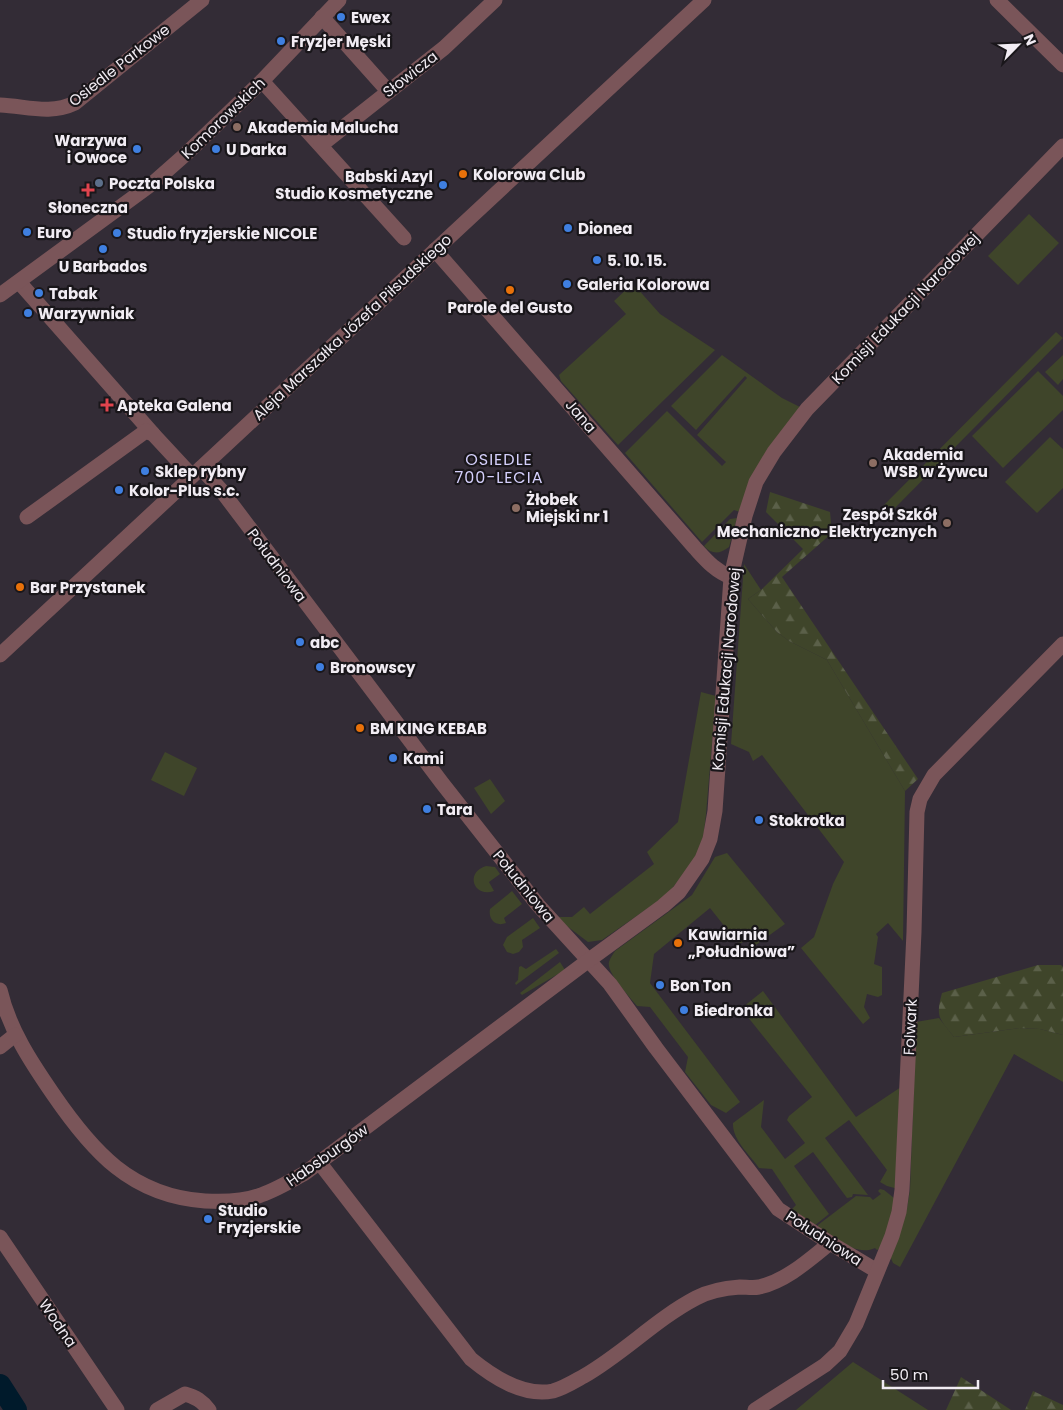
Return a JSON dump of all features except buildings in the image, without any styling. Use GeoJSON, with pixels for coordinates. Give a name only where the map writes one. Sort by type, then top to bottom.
{"type":"FeatureCollection","features":[{"type":"Feature","properties":{"kind":"street","name":"Osiedle Parkowe"},"geometry":{"type":"LineString","coordinates":[[0,105],[48,110],[64,108],[75,103],[202,0]]}},
{"type":"Feature","properties":{"kind":"street","name":"Komorowskich"},"geometry":{"type":"LineString","coordinates":[[0,295],[153,183],[262,81],[339,0]]}},
{"type":"Feature","properties":{"kind":"street","name":"Słowicza"},"geometry":{"type":"LineString","coordinates":[[321,144],[444,48],[496,0]]}},
{"type":"Feature","properties":{"kind":"street","name":"Aleja Marszałka Józefa Piłsudskiego"},"geometry":{"type":"LineString","coordinates":[[0,655],[704,0]]}},
{"type":"Feature","properties":{"kind":"street"},"geometry":{"type":"LineString","coordinates":[[997,0],[1063,65]]}},
{"type":"Feature","properties":{"kind":"street"},"geometry":{"type":"LineString","coordinates":[[322,17],[388,91]]}},
{"type":"Feature","properties":{"kind":"street"},"geometry":{"type":"LineString","coordinates":[[262,81],[404,238]]}},
{"type":"Feature","properties":{"kind":"street","name":"Komisji Edukacji Narodowej"},"geometry":{"type":"LineString","coordinates":[[589,960],[663,906],[679,892],[702,859],[710,839],[715,811],[731,576],[745,516],[756,482],[774,452],[806,408],[1063,146]]}},
{"type":"Feature","properties":{"kind":"street","name":"Jana"},"geometry":{"type":"LineString","coordinates":[[435,250],[695,548],[722,574],[731,576]]}},
{"type":"Feature","properties":{"kind":"street","name":"Południowa"},"geometry":{"type":"LineString","coordinates":[[19,282],[153,434],[221,490],[538,905],[618,994],[656,1048],[778,1208],[830,1243],[877,1271]]}},
{"type":"Feature","properties":{"kind":"street"},"geometry":{"type":"LineString","coordinates":[[27,517],[136,436],[146,431],[153,434]]}},
{"type":"Feature","properties":{"kind":"street","name":"Folwark"},"geometry":{"type":"LineString","coordinates":[[755,1410],[826,1365],[840,1351],[856,1324],[892,1236],[899,1212],[902,1190],[914,932],[917,812],[920,798],[934,775],[1063,644]]}},
{"type":"Feature","properties":{"kind":"street","name":"Habsburgów"},"geometry":{"type":"LineString","coordinates":[[0,990],[16,1036],[73,1123],[93,1147],[113,1166],[140,1184],[158,1192],[200,1201],[226,1202],[260,1196],[283,1185],[320,1162],[589,960]]}},
{"type":"Feature","properties":{"kind":"street"},"geometry":{"type":"LineString","coordinates":[[0,1047],[16,1036]]}},
{"type":"Feature","properties":{"kind":"street"},"geometry":{"type":"LineString","coordinates":[[320,1162],[471,1358],[488,1373],[522,1389],[553,1391],[565,1386],[600,1367],[678,1309],[698,1297],[718,1290],[758,1287],[771,1283],[804,1264],[830,1243]]}},
{"type":"Feature","properties":{"kind":"street","name":"Wodna"},"geometry":{"type":"LineString","coordinates":[[0,1237],[117,1410]]}},
{"type":"Feature","properties":{"kind":"street"},"geometry":{"type":"LineString","coordinates":[[157,1410],[185,1394],[202,1401],[209,1410]]}},
{"type":"Feature","properties":{"kind":"green space"},"geometry":{"type":"Polygon","coordinates":[[[1029,214],[1059,243],[1018,285],[988,256],[1029,214]]]}},
{"type":"Feature","properties":{"kind":"green space"},"geometry":{"type":"Polygon","coordinates":[[[632,286],[636,287],[660,314],[715,350],[618,445],[561,381],[559,375],[626,314],[614,301],[632,286]]]}},
{"type":"Feature","properties":{"kind":"green space"},"geometry":{"type":"Polygon","coordinates":[[[1056,332],[1063,338],[890,513],[883,506],[1056,332]]]}},
{"type":"Feature","properties":{"kind":"green space"},"geometry":{"type":"Polygon","coordinates":[[[722,355],[782,398],[800,407],[740,512],[734,510],[702,542],[625,453],[667,411],[722,466],[726,462],[697,435],[747,378],[745,376],[696,430],[671,406],[722,355]]]}},
{"type":"Feature","properties":{"kind":"green space"},"geometry":{"type":"Polygon","coordinates":[[[1063,355],[1063,379],[1058,385],[1045,372],[1063,355]]]}},
{"type":"Feature","properties":{"kind":"green space"},"geometry":{"type":"Polygon","coordinates":[[[1038,371],[1063,396],[1063,410],[1003,468],[972,436],[1038,371]]]}},
{"type":"Feature","properties":{"kind":"green space"},"geometry":{"type":"Polygon","coordinates":[[[1050,437],[1063,449],[1063,488],[1037,513],[1005,482],[1050,437]]]}},
{"type":"Feature","properties":{"kind":"green space"},"geometry":{"type":"Polygon","coordinates":[[[770,492],[830,512],[832,533],[782,577],[918,779],[905,791],[827,660],[789,641],[777,632],[748,599],[761,590],[803,549],[766,512],[770,492]]]}},
{"type":"Feature","properties":{"kind":"green space"},"geometry":{"type":"Polygon","coordinates":[[[737,518],[729,547],[722,551],[713,552],[704,546],[730,519],[737,518]]]}},
{"type":"Feature","properties":{"kind":"green space"},"geometry":{"type":"Polygon","coordinates":[[[744,564],[761,590],[748,599],[777,632],[789,641],[827,660],[905,791],[903,941],[888,923],[876,934],[878,937],[874,964],[882,967],[882,995],[878,997],[867,994],[864,1007],[870,1018],[863,1024],[801,948],[814,937],[833,884],[844,862],[762,755],[753,761],[749,752],[731,744],[744,564]]]}},
{"type":"Feature","properties":{"kind":"green space"},"geometry":{"type":"Polygon","coordinates":[[[701,692],[716,696],[703,840],[696,858],[667,895],[602,940],[588,942],[555,917],[572,917],[584,907],[590,914],[654,864],[647,852],[678,822],[701,692]]]}},
{"type":"Feature","properties":{"kind":"green space"},"geometry":{"type":"Polygon","coordinates":[[[165,752],[197,768],[184,796],[151,780],[165,752]]]}},
{"type":"Feature","properties":{"kind":"green space"},"geometry":{"type":"Polygon","coordinates":[[[490,779],[505,801],[491,814],[474,788],[490,779]]]}},
{"type":"Feature","properties":{"kind":"green space"},"geometry":{"type":"Polygon","coordinates":[[[727,853],[785,924],[753,947],[748,939],[741,943],[737,942],[710,908],[654,954],[650,983],[740,1102],[726,1113],[711,1105],[685,1072],[688,1057],[650,1007],[637,1006],[624,991],[611,972],[609,962],[615,951],[692,895],[715,857],[727,853]]]}},
{"type":"Feature","properties":{"kind":"green space"},"geometry":{"type":"Polygon","coordinates":[[[486,866],[495,867],[500,874],[489,882],[494,891],[481,891],[474,883],[475,873],[486,866]]]}},
{"type":"Feature","properties":{"kind":"green space"},"geometry":{"type":"Polygon","coordinates":[[[512,891],[522,904],[504,918],[506,923],[499,924],[493,922],[490,916],[490,909],[512,891]]]}},
{"type":"Feature","properties":{"kind":"green space"},"geometry":{"type":"Polygon","coordinates":[[[533,918],[540,928],[522,940],[523,947],[519,952],[513,954],[507,952],[503,945],[507,937],[533,918]]]}},
{"type":"Feature","properties":{"kind":"green space"},"geometry":{"type":"Polygon","coordinates":[[[556,949],[559,953],[516,985],[519,967],[521,966],[526,969],[556,949]]]}},
{"type":"Feature","properties":{"kind":"green space"},"geometry":{"type":"Polygon","coordinates":[[[560,962],[565,970],[522,995],[520,993],[560,962]]]}},
{"type":"Feature","properties":{"kind":"green space"},"geometry":{"type":"Polygon","coordinates":[[[1038,965],[1061,965],[1063,967],[1063,1035],[1040,1029],[1019,1028],[954,1037],[942,1022],[939,1008],[942,993],[1038,965]]]}},
{"type":"Feature","properties":{"kind":"green space"},"geometry":{"type":"Polygon","coordinates":[[[763,991],[856,1117],[901,1087],[902,1190],[880,1182],[887,1170],[849,1120],[825,1138],[868,1195],[853,1194],[852,1197],[847,1198],[813,1152],[794,1166],[829,1214],[814,1226],[790,1211],[796,1205],[772,1169],[759,1168],[742,1147],[735,1135],[733,1123],[764,1100],[761,1127],[785,1159],[805,1143],[787,1120],[789,1116],[812,1097],[743,1011],[743,1007],[763,991]]]}},
{"type":"Feature","properties":{"kind":"green space"},"geometry":{"type":"Polygon","coordinates":[[[939,1018],[954,1037],[1019,1028],[1040,1029],[1063,1035],[1063,1082],[1014,1054],[900,1267],[893,1263],[890,1256],[907,1208],[910,1190],[916,1022],[939,1018]]]}},
{"type":"Feature","properties":{"kind":"green space"},"geometry":{"type":"Polygon","coordinates":[[[880,1189],[894,1198],[894,1204],[890,1224],[879,1249],[860,1250],[853,1248],[845,1245],[818,1227],[818,1225],[856,1196],[870,1197],[873,1200],[881,1194],[878,1191],[880,1189]]]}},
{"type":"Feature","properties":{"kind":"green space"},"geometry":{"type":"Polygon","coordinates":[[[853,1362],[928,1410],[796,1410],[853,1362]]]}},
{"type":"Feature","properties":{"kind":"green space"},"geometry":{"type":"Polygon","coordinates":[[[961,1377],[1011,1410],[946,1410],[961,1377]]]}},
{"type":"Feature","properties":{"kind":"green space"},"geometry":{"type":"Polygon","coordinates":[[[1033,1391],[1063,1405],[1063,1410],[1025,1410],[1033,1391]]]}},
{"type":"Feature","properties":{"kind":"waterway"},"geometry":{"type":"LineString","coordinates":[[0,1385],[16,1410]]}},
{"type":"Feature","properties":{"kind":"place","name":"Ewex"},"geometry":{"type":"Point","coordinates":[341,17]}},
{"type":"Feature","properties":{"kind":"place","name":"Fryzjer Męski"},"geometry":{"type":"Point","coordinates":[281,41]}},
{"type":"Feature","properties":{"kind":"place","name":"Akademia Malucha"},"geometry":{"type":"Point","coordinates":[237,127]}},
{"type":"Feature","properties":{"kind":"place","name":"Warzywa i Owoce"},"geometry":{"type":"Point","coordinates":[137,149]}},
{"type":"Feature","properties":{"kind":"place","name":"U Darka"},"geometry":{"type":"Point","coordinates":[216,149]}},
{"type":"Feature","properties":{"kind":"place","name":"Kolorowa Club"},"geometry":{"type":"Point","coordinates":[463,174]}},
{"type":"Feature","properties":{"kind":"place","name":"Poczta Polska"},"geometry":{"type":"Point","coordinates":[99,183]}},
{"type":"Feature","properties":{"kind":"place","name":"Babski Azyl Studio Kosmetyczne"},"geometry":{"type":"Point","coordinates":[443,185]}},
{"type":"Feature","properties":{"kind":"place","name":"Słoneczna"},"geometry":{"type":"Point","coordinates":[88,190]}},
{"type":"Feature","properties":{"kind":"place","name":"Dionea"},"geometry":{"type":"Point","coordinates":[568,228]}},
{"type":"Feature","properties":{"kind":"place","name":"Euro"},"geometry":{"type":"Point","coordinates":[27,232]}},
{"type":"Feature","properties":{"kind":"place","name":"Studio fryzjerskie NICOLE"},"geometry":{"type":"Point","coordinates":[117,233]}},
{"type":"Feature","properties":{"kind":"place","name":"U Barbados"},"geometry":{"type":"Point","coordinates":[103,249]}},
{"type":"Feature","properties":{"kind":"place","name":"5. 10. 15."},"geometry":{"type":"Point","coordinates":[597,260]}},
{"type":"Feature","properties":{"kind":"place","name":"Galeria Kolorowa"},"geometry":{"type":"Point","coordinates":[567,284]}},
{"type":"Feature","properties":{"kind":"place","name":"Parole del Gusto"},"geometry":{"type":"Point","coordinates":[510,290]}},
{"type":"Feature","properties":{"kind":"place","name":"Tabak"},"geometry":{"type":"Point","coordinates":[39,293]}},
{"type":"Feature","properties":{"kind":"place","name":"Warzywniak"},"geometry":{"type":"Point","coordinates":[28,313]}},
{"type":"Feature","properties":{"kind":"place","name":"Apteka Galena"},"geometry":{"type":"Point","coordinates":[107,405]}},
{"type":"Feature","properties":{"kind":"place","name":"Akademia WSB w Żywcu"},"geometry":{"type":"Point","coordinates":[873,463]}},
{"type":"Feature","properties":{"kind":"place","name":"Sklep rybny"},"geometry":{"type":"Point","coordinates":[145,471]}},
{"type":"Feature","properties":{"kind":"place","name":"Kolor-Plus s.c."},"geometry":{"type":"Point","coordinates":[119,490]}},
{"type":"Feature","properties":{"kind":"place","name":"Żłobek Miejski nr 1"},"geometry":{"type":"Point","coordinates":[516,508]}},
{"type":"Feature","properties":{"kind":"place","name":"Zespół Szkół Mechaniczno-Elektrycznych"},"geometry":{"type":"Point","coordinates":[947,523]}},
{"type":"Feature","properties":{"kind":"place","name":"Bar Przystanek"},"geometry":{"type":"Point","coordinates":[20,587]}},
{"type":"Feature","properties":{"kind":"place","name":"abc"},"geometry":{"type":"Point","coordinates":[300,642]}},
{"type":"Feature","properties":{"kind":"place","name":"Bronowscy"},"geometry":{"type":"Point","coordinates":[320,667]}},
{"type":"Feature","properties":{"kind":"place","name":"BM KING KEBAB"},"geometry":{"type":"Point","coordinates":[360,728]}},
{"type":"Feature","properties":{"kind":"place","name":"Kami"},"geometry":{"type":"Point","coordinates":[393,758]}},
{"type":"Feature","properties":{"kind":"place","name":"Tara"},"geometry":{"type":"Point","coordinates":[427,809]}},
{"type":"Feature","properties":{"kind":"place","name":"Stokrotka"},"geometry":{"type":"Point","coordinates":[759,820]}},
{"type":"Feature","properties":{"kind":"place","name":"Kawiarnia „Południowa”"},"geometry":{"type":"Point","coordinates":[678,943]}},
{"type":"Feature","properties":{"kind":"place","name":"Bon Ton"},"geometry":{"type":"Point","coordinates":[660,985]}},
{"type":"Feature","properties":{"kind":"place","name":"Biedronka"},"geometry":{"type":"Point","coordinates":[684,1010]}},
{"type":"Feature","properties":{"kind":"place","name":"Studio Fryzjerskie"},"geometry":{"type":"Point","coordinates":[208,1219]}},
{"type":"Feature","properties":{"kind":"district","name":"OSIEDLE 700-LECIA"},"geometry":{"type":"Point","coordinates":[499,468]}}]}
